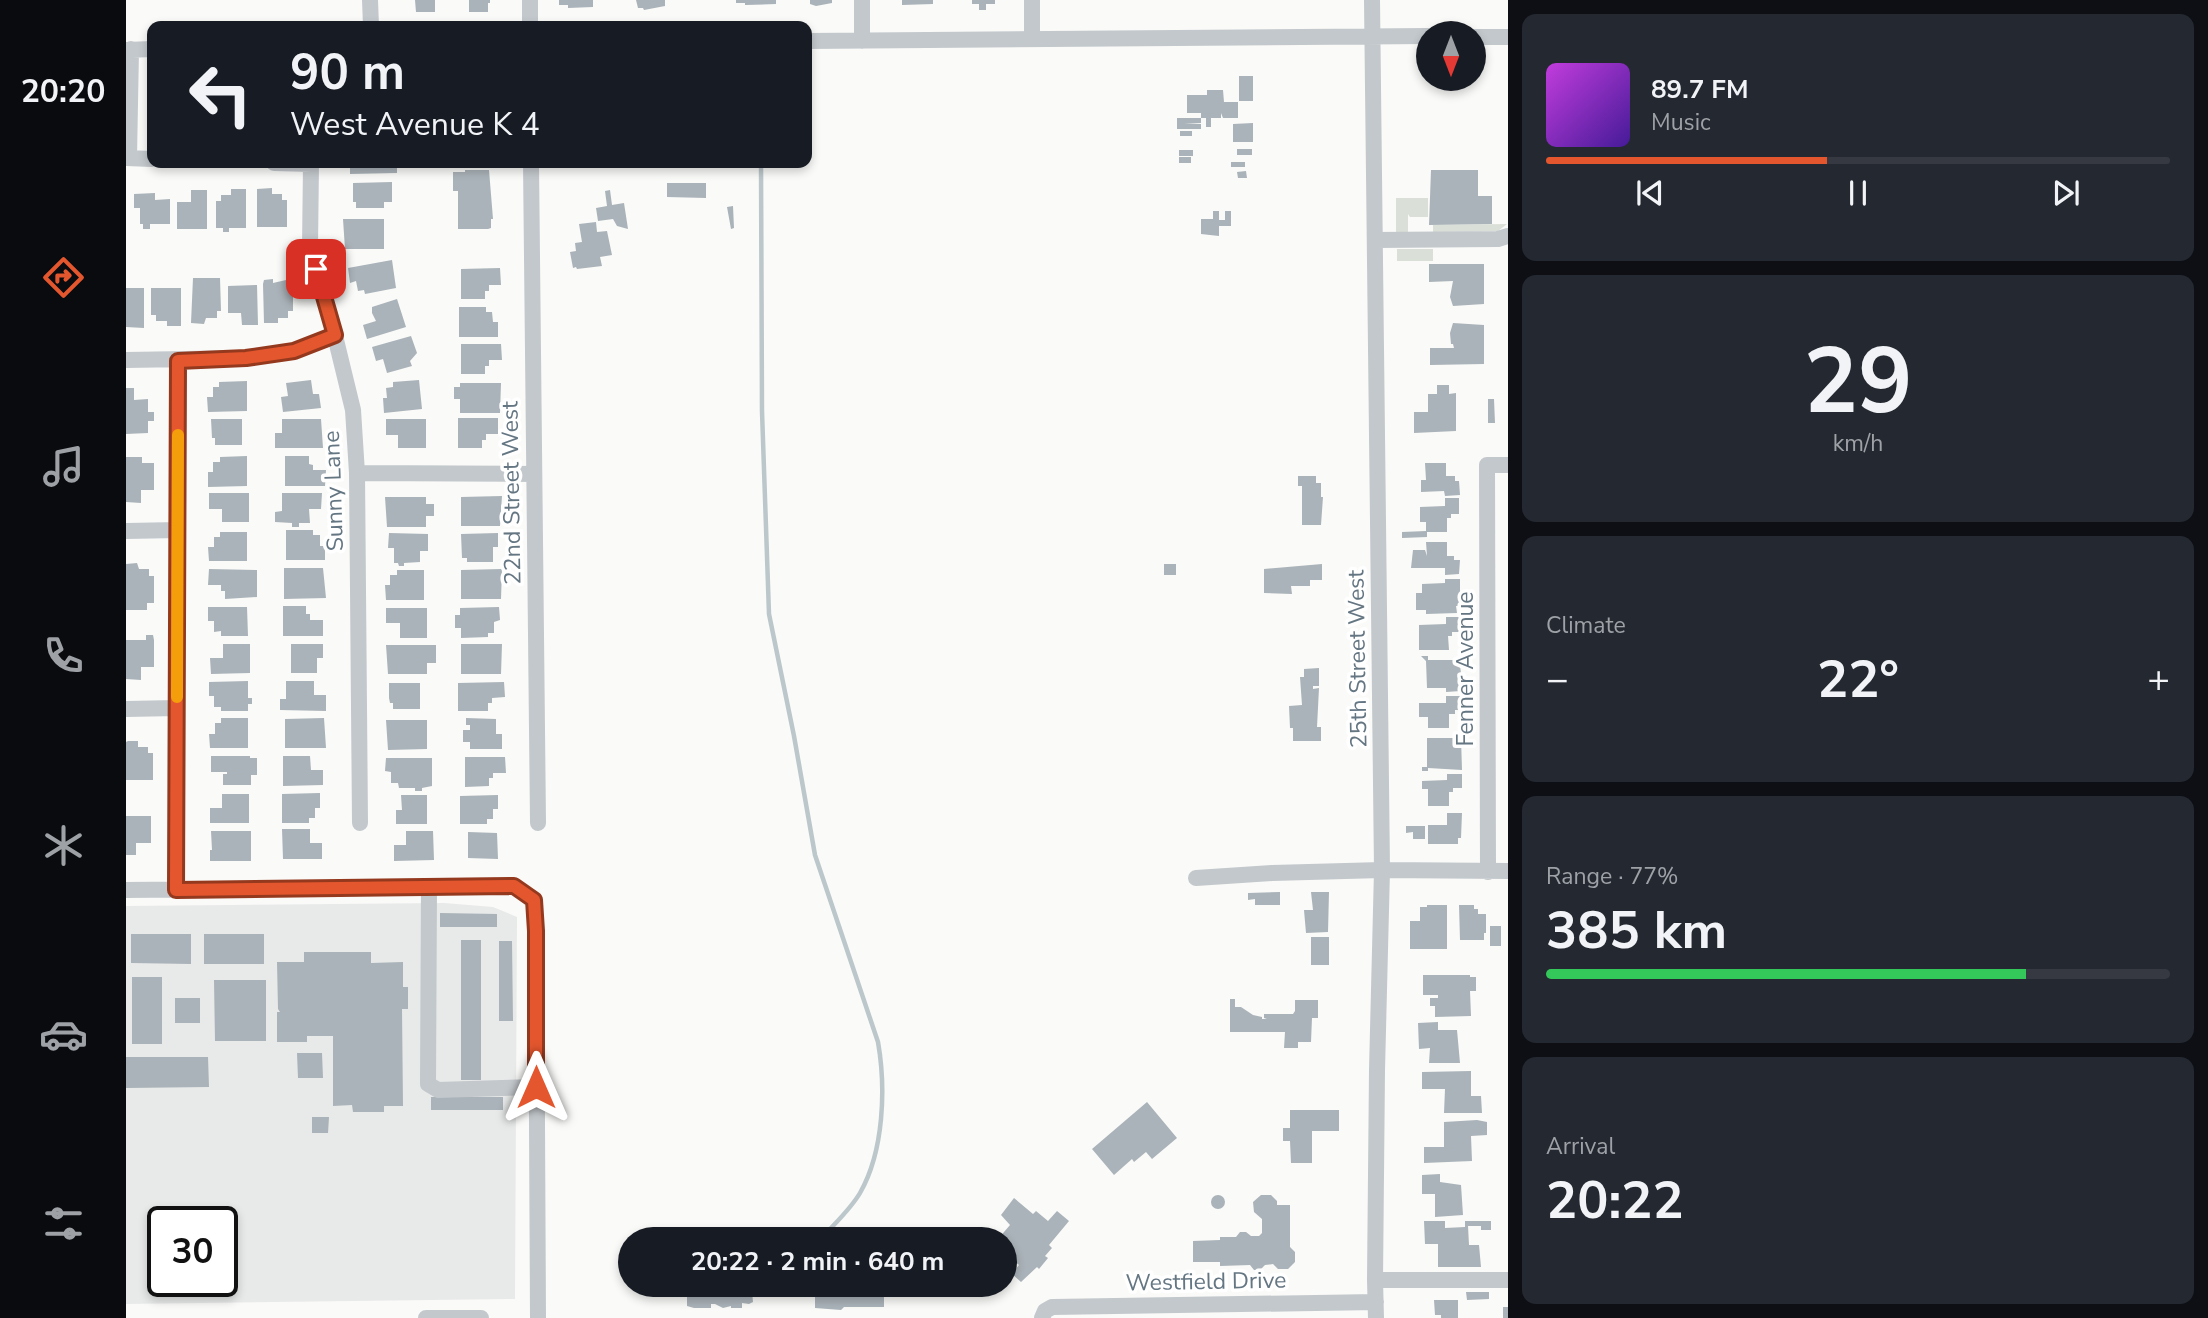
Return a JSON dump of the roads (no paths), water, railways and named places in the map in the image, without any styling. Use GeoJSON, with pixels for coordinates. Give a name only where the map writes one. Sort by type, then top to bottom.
{"type":"FeatureCollection","features":[{"type":"Feature","properties":{"kind":"street"},"geometry":{"type":"LineString","coordinates":[[370,0],[370,21]]}},
{"type":"Feature","properties":{"kind":"street"},"geometry":{"type":"LineString","coordinates":[[530,0],[530,21]]}},
{"type":"Feature","properties":{"kind":"street"},"geometry":{"type":"LineString","coordinates":[[862,0],[862,41]]}},
{"type":"Feature","properties":{"kind":"street"},"geometry":{"type":"LineString","coordinates":[[1031,39],[1032,0]]}},
{"type":"Feature","properties":{"kind":"street","name":"25th Street West"},"geometry":{"type":"LineString","coordinates":[[1372,0],[1382,870],[1376,1310]]}},
{"type":"Feature","properties":{"kind":"street"},"geometry":{"type":"LineString","coordinates":[[812,41],[1416,36]]}},
{"type":"Feature","properties":{"kind":"street"},"geometry":{"type":"LineString","coordinates":[[1486,37],[1508,37]]}},
{"type":"Feature","properties":{"kind":"street"},"geometry":{"type":"LineString","coordinates":[[147,49],[129,49],[128,158],[147,159]]}},
{"type":"Feature","properties":{"kind":"street","name":"Sunny Lane"},"geometry":{"type":"LineString","coordinates":[[311,168],[310,247],[353,410],[357,473],[360,823]]}},
{"type":"Feature","properties":{"kind":"street","name":"22nd Street West"},"geometry":{"type":"LineString","coordinates":[[531,168],[538,823]]}},
{"type":"Feature","properties":{"kind":"street"},"geometry":{"type":"LineString","coordinates":[[1376,240],[1498,239],[1508,236]]}},
{"type":"Feature","properties":{"kind":"street"},"geometry":{"type":"LineString","coordinates":[[126,360],[246,358],[294,351],[335,335]]}},
{"type":"Feature","properties":{"kind":"street"},"geometry":{"type":"LineString","coordinates":[[176,890],[178,361]]}},
{"type":"Feature","properties":{"kind":"street","name":"Fenner Avenue"},"geometry":{"type":"LineString","coordinates":[[1488,872],[1487,465],[1508,465]]}},
{"type":"Feature","properties":{"kind":"street"},"geometry":{"type":"LineString","coordinates":[[357,473],[533,474]]}},
{"type":"Feature","properties":{"kind":"street"},"geometry":{"type":"LineString","coordinates":[[126,531],[178,530]]}},
{"type":"Feature","properties":{"kind":"street"},"geometry":{"type":"LineString","coordinates":[[126,709],[177,708]]}},
{"type":"Feature","properties":{"kind":"street"},"geometry":{"type":"LineString","coordinates":[[1196,878],[1382,870],[1508,871]]}},
{"type":"Feature","properties":{"kind":"street"},"geometry":{"type":"LineString","coordinates":[[126,890],[514,886],[534,900],[538,1318]]}},
{"type":"Feature","properties":{"kind":"street"},"geometry":{"type":"LineString","coordinates":[[429,887],[428,1084],[438,1090],[536,1087]]}},
{"type":"Feature","properties":{"kind":"street"},"geometry":{"type":"LineString","coordinates":[[1375,1280],[1508,1280]]}},
{"type":"Feature","properties":{"kind":"street","name":"Westfield Drive"},"geometry":{"type":"LineString","coordinates":[[1042,1318],[1045,1311],[1052,1307],[1376,1310]]}},
{"type":"Feature","properties":{"kind":"street"},"geometry":{"type":"LineString","coordinates":[[426,1318],[481,1318]]}},
{"type":"Feature","properties":{"kind":"waterway"},"geometry":{"type":"LineString","coordinates":[[761,168],[762,411],[769,614],[815,855],[878,1042],[881,1060],[881,1119],[874,1158],[860,1193],[832,1227]]}}]}
